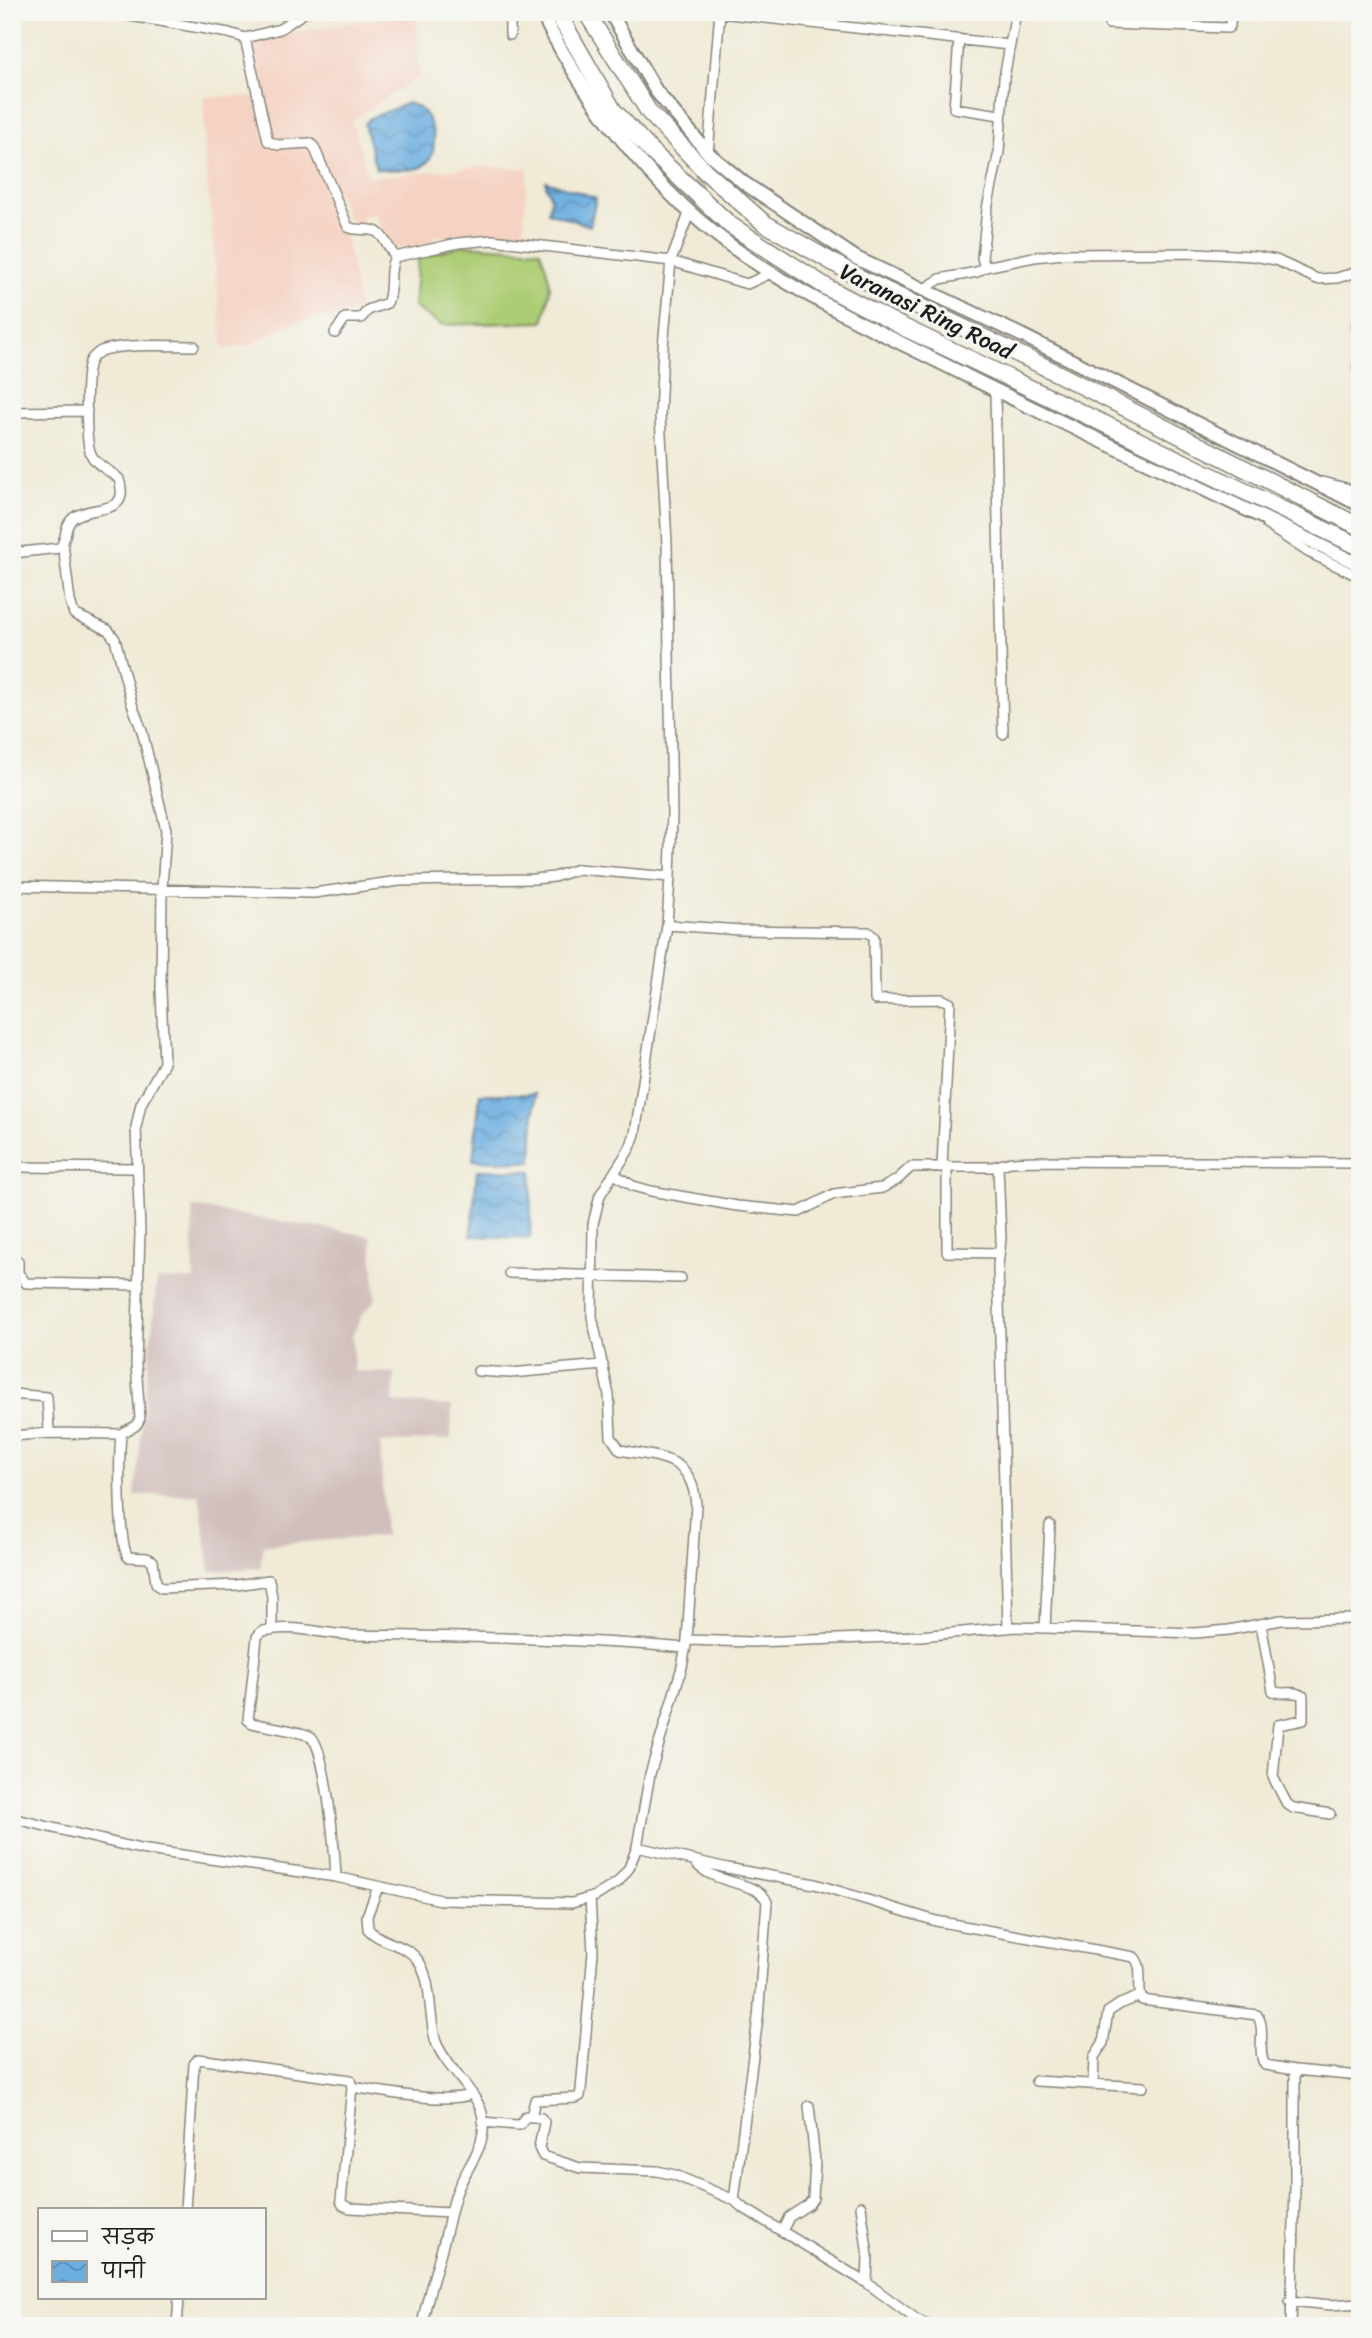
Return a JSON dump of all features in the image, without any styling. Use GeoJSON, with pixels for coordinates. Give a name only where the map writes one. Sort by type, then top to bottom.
{"type":"FeatureCollection","features":[{"type":"Feature","properties":{"kind":"highway","name":"Varanasi Ring Road"},"geometry":{"type":"LineString","coordinates":[[557,12],[613,110],[652,152],[730,225],[828,288],[901,326],[1360,547]]}},
{"type":"Feature","properties":{"kind":"highway"},"geometry":{"type":"LineString","coordinates":[[586,12],[649,112],[705,171],[764,223],[862,279],[1039,364],[1360,527]]}},
{"type":"Feature","properties":{"kind":"street"},"geometry":{"type":"LineString","coordinates":[[108,12],[245,38],[280,29],[305,12]]}},
{"type":"Feature","properties":{"kind":"street"},"geometry":{"type":"LineString","coordinates":[[510,12],[510,36]]}},
{"type":"Feature","properties":{"kind":"street"},"geometry":{"type":"LineString","coordinates":[[541,12],[562,54],[610,127],[690,211],[728,243],[771,273],[838,311],[990,387],[1360,565]]}},
{"type":"Feature","properties":{"kind":"street"},"geometry":{"type":"LineString","coordinates":[[610,12],[656,91],[708,153],[744,183],[856,258],[1360,505]]}},
{"type":"Feature","properties":{"kind":"street"},"geometry":{"type":"LineString","coordinates":[[985,267],[982,258],[989,197],[999,152],[1000,115],[1016,12]]}},
{"type":"Feature","properties":{"kind":"street"},"geometry":{"type":"LineString","coordinates":[[1109,24],[1228,28],[1231,12]]}},
{"type":"Feature","properties":{"kind":"street"},"geometry":{"type":"LineString","coordinates":[[708,153],[720,13],[1009,45]]}},
{"type":"Feature","properties":{"kind":"street"},"geometry":{"type":"LineString","coordinates":[[245,38],[268,141],[278,145],[304,142],[314,147],[348,227],[380,234],[395,257]]}},
{"type":"Feature","properties":{"kind":"street"},"geometry":{"type":"LineString","coordinates":[[959,39],[954,108],[1000,115]]}},
{"type":"Feature","properties":{"kind":"street"},"geometry":{"type":"LineString","coordinates":[[12,1818],[140,1849],[336,1877],[441,1900],[572,1903],[590,1898],[618,1882],[629,1867],[637,1847],[650,1774],[682,1667],[696,1505],[690,1477],[682,1467],[671,1460],[620,1450],[614,1445],[611,1437],[609,1395],[592,1317],[592,1275],[595,1210],[600,1195],[631,1148],[635,1135],[667,925],[672,814],[667,544],[660,416],[671,261],[690,211]]}},
{"type":"Feature","properties":{"kind":"street"},"geometry":{"type":"LineString","coordinates":[[395,257],[458,243],[492,240],[671,261],[747,284],[771,273]]}},
{"type":"Feature","properties":{"kind":"street"},"geometry":{"type":"LineString","coordinates":[[924,289],[940,279],[976,272],[985,267],[1054,255],[1243,255],[1276,260],[1317,279],[1337,278],[1360,271]]}},
{"type":"Feature","properties":{"kind":"street"},"geometry":{"type":"LineString","coordinates":[[335,333],[345,318],[361,318],[368,310],[387,303],[391,295],[391,265],[395,257]]}},
{"type":"Feature","properties":{"kind":"street"},"geometry":{"type":"LineString","coordinates":[[12,1436],[51,1433],[121,1434],[133,1430],[140,1418],[136,1364],[140,1233],[137,1116],[164,1063],[162,888],[165,820],[142,731],[112,633],[79,617],[72,608],[63,544],[68,525],[73,518],[111,508],[121,497],[119,479],[93,460],[89,452],[87,411],[90,362],[101,351],[114,348],[194,346]]}},
{"type":"Feature","properties":{"kind":"street"},"geometry":{"type":"LineString","coordinates":[[990,387],[995,396],[1003,734]]}},
{"type":"Feature","properties":{"kind":"street"},"geometry":{"type":"LineString","coordinates":[[12,412],[87,411]]}},
{"type":"Feature","properties":{"kind":"street"},"geometry":{"type":"LineString","coordinates":[[1304,477],[1346,488],[1360,495]]}},
{"type":"Feature","properties":{"kind":"street"},"geometry":{"type":"LineString","coordinates":[[1237,505],[1308,552],[1360,577]]}},
{"type":"Feature","properties":{"kind":"street"},"geometry":{"type":"LineString","coordinates":[[12,553],[55,549],[63,544]]}},
{"type":"Feature","properties":{"kind":"street"},"geometry":{"type":"LineString","coordinates":[[12,886],[314,893],[399,881],[534,879],[554,877],[578,869],[670,877]]}},
{"type":"Feature","properties":{"kind":"street"},"geometry":{"type":"LineString","coordinates":[[667,925],[741,930],[868,932],[874,937],[875,1000],[942,999],[950,1003],[944,1166],[947,1252],[999,1253]]}},
{"type":"Feature","properties":{"kind":"street"},"geometry":{"type":"LineString","coordinates":[[614,1174],[624,1182],[651,1191],[737,1206],[799,1212],[834,1194],[890,1185],[911,1167],[998,1167],[1011,1162],[1036,1161],[1360,1163]]}},
{"type":"Feature","properties":{"kind":"street"},"geometry":{"type":"LineString","coordinates":[[12,1167],[137,1168]]}},
{"type":"Feature","properties":{"kind":"street"},"geometry":{"type":"LineString","coordinates":[[998,1167],[1008,1628]]}},
{"type":"Feature","properties":{"kind":"street"},"geometry":{"type":"LineString","coordinates":[[18,1261],[18,1273],[26,1283],[139,1285]]}},
{"type":"Feature","properties":{"kind":"street"},"geometry":{"type":"LineString","coordinates":[[509,1273],[681,1278]]}},
{"type":"Feature","properties":{"kind":"street"},"geometry":{"type":"LineString","coordinates":[[478,1371],[510,1374],[603,1365]]}},
{"type":"Feature","properties":{"kind":"street"},"geometry":{"type":"LineString","coordinates":[[12,1394],[47,1397],[51,1433]]}},
{"type":"Feature","properties":{"kind":"street"},"geometry":{"type":"LineString","coordinates":[[121,1434],[121,1507],[128,1557],[153,1561],[156,1583],[161,1588],[237,1585],[269,1580],[272,1630]]}},
{"type":"Feature","properties":{"kind":"street"},"geometry":{"type":"LineString","coordinates":[[1045,1628],[1050,1524]]}},
{"type":"Feature","properties":{"kind":"street"},"geometry":{"type":"LineString","coordinates":[[336,1877],[335,1847],[327,1795],[313,1738],[248,1720],[257,1637],[261,1632],[272,1630],[686,1644],[920,1636],[1008,1628],[1195,1633],[1306,1619],[1360,1619]]}},
{"type":"Feature","properties":{"kind":"street"},"geometry":{"type":"LineString","coordinates":[[1261,1624],[1273,1691],[1298,1693],[1303,1696],[1303,1720],[1281,1723],[1276,1729],[1272,1768],[1275,1785],[1287,1804],[1293,1808],[1330,1814]]}},
{"type":"Feature","properties":{"kind":"street"},"geometry":{"type":"LineString","coordinates":[[637,1847],[838,1890],[896,1910],[958,1925],[1134,1957],[1140,1966],[1142,2000],[1257,2015],[1261,2023],[1262,2061],[1272,2067],[1360,2076]]}},
{"type":"Feature","properties":{"kind":"street"},"geometry":{"type":"LineString","coordinates":[[693,1861],[709,1875],[761,1892],[765,1896],[767,1909],[758,2018],[734,2200]]}},
{"type":"Feature","properties":{"kind":"street"},"geometry":{"type":"LineString","coordinates":[[761,1892],[768,1875]]}},
{"type":"Feature","properties":{"kind":"street"},"geometry":{"type":"LineString","coordinates":[[378,1887],[367,1916],[368,1929],[376,1936],[406,1949],[420,1963],[437,2042],[453,2072],[479,2105],[483,2122],[481,2147],[460,2183],[422,2326]]}},
{"type":"Feature","properties":{"kind":"street"},"geometry":{"type":"LineString","coordinates":[[531,2117],[535,2100],[580,2096],[593,1964],[590,1898]]}},
{"type":"Feature","properties":{"kind":"street"},"geometry":{"type":"LineString","coordinates":[[1093,2085],[1094,2057],[1103,2043],[1108,2012],[1140,1996]]}},
{"type":"Feature","properties":{"kind":"street"},"geometry":{"type":"LineString","coordinates":[[185,2208],[196,2060],[346,2079],[352,2083],[352,2087],[341,2201],[343,2205],[350,2208],[451,2214]]}},
{"type":"Feature","properties":{"kind":"street"},"geometry":{"type":"LineString","coordinates":[[1291,2326],[1295,2070]]}},
{"type":"Feature","properties":{"kind":"street"},"geometry":{"type":"LineString","coordinates":[[1037,2081],[1143,2087]]}},
{"type":"Feature","properties":{"kind":"street"},"geometry":{"type":"LineString","coordinates":[[352,2087],[440,2098],[459,2098],[471,2094]]}},
{"type":"Feature","properties":{"kind":"street"},"geometry":{"type":"LineString","coordinates":[[782,2231],[789,2217],[809,2204],[813,2198],[815,2161],[808,2106]]}},
{"type":"Feature","properties":{"kind":"street"},"geometry":{"type":"LineString","coordinates":[[483,2122],[520,2125],[524,2117],[541,2118],[544,2122],[539,2148],[543,2156],[580,2168],[657,2171],[675,2175],[734,2200],[867,2283],[929,2326]]}},
{"type":"Feature","properties":{"kind":"street"},"geometry":{"type":"LineString","coordinates":[[861,2206],[868,2256],[867,2283]]}},
{"type":"Feature","properties":{"kind":"street"},"geometry":{"type":"LineString","coordinates":[[177,2326],[179,2300]]}},
{"type":"Feature","properties":{"kind":"street"},"geometry":{"type":"LineString","coordinates":[[1290,2301],[1331,2305],[1360,2303]]}},
{"type":"Feature","properties":{"kind":"shaded area"},"geometry":{"type":"Polygon","coordinates":[[[417,12],[418,77],[352,120],[368,177],[483,167],[528,168],[523,234],[433,236],[432,245],[395,249],[380,228],[376,214],[362,216],[360,228],[349,220],[314,138],[278,141],[270,136],[253,40],[417,12]]]}},
{"type":"Feature","properties":{"kind":"shaded area"},"geometry":{"type":"Polygon","coordinates":[[[255,96],[266,147],[270,149],[305,145],[311,150],[339,216],[360,313],[290,323],[251,345],[223,349],[205,158],[204,97],[255,96]]]}},
{"type":"Feature","properties":{"kind":"shaded area"},"geometry":{"type":"Polygon","coordinates":[[[192,1207],[371,1236],[376,1299],[361,1316],[352,1337],[354,1371],[395,1373],[393,1402],[452,1406],[451,1439],[380,1443],[385,1536],[263,1545],[260,1568],[210,1571],[199,1494],[135,1495],[157,1280],[194,1279],[192,1207]]]}},
{"type":"Feature","properties":{"kind":"green space"},"geometry":{"type":"Polygon","coordinates":[[[463,245],[540,250],[550,286],[543,322],[441,325],[414,307],[418,258],[463,245]]]}},
{"type":"Feature","properties":{"kind":"water"},"geometry":{"type":"Polygon","coordinates":[[[408,103],[419,108],[429,121],[434,138],[432,155],[428,162],[416,169],[376,169],[364,124],[370,118],[408,103]]]}},
{"type":"Feature","properties":{"kind":"water"},"geometry":{"type":"Polygon","coordinates":[[[546,181],[596,198],[590,226],[548,212],[551,198],[546,181]]]}},
{"type":"Feature","properties":{"kind":"water"},"geometry":{"type":"Polygon","coordinates":[[[1360,328],[1360,381],[1353,378],[1350,331],[1360,328]]]}},
{"type":"Feature","properties":{"kind":"water"},"geometry":{"type":"Polygon","coordinates":[[[480,1094],[535,1094],[532,1162],[473,1160],[480,1094]]]}},
{"type":"Feature","properties":{"kind":"water"},"geometry":{"type":"Polygon","coordinates":[[[477,1170],[532,1171],[530,1238],[471,1236],[477,1170]]]}},
{"type":"Feature","properties":{"kind":"tunnel"},"geometry":{"type":"LineString","coordinates":[[690,211],[703,168]]}}]}
